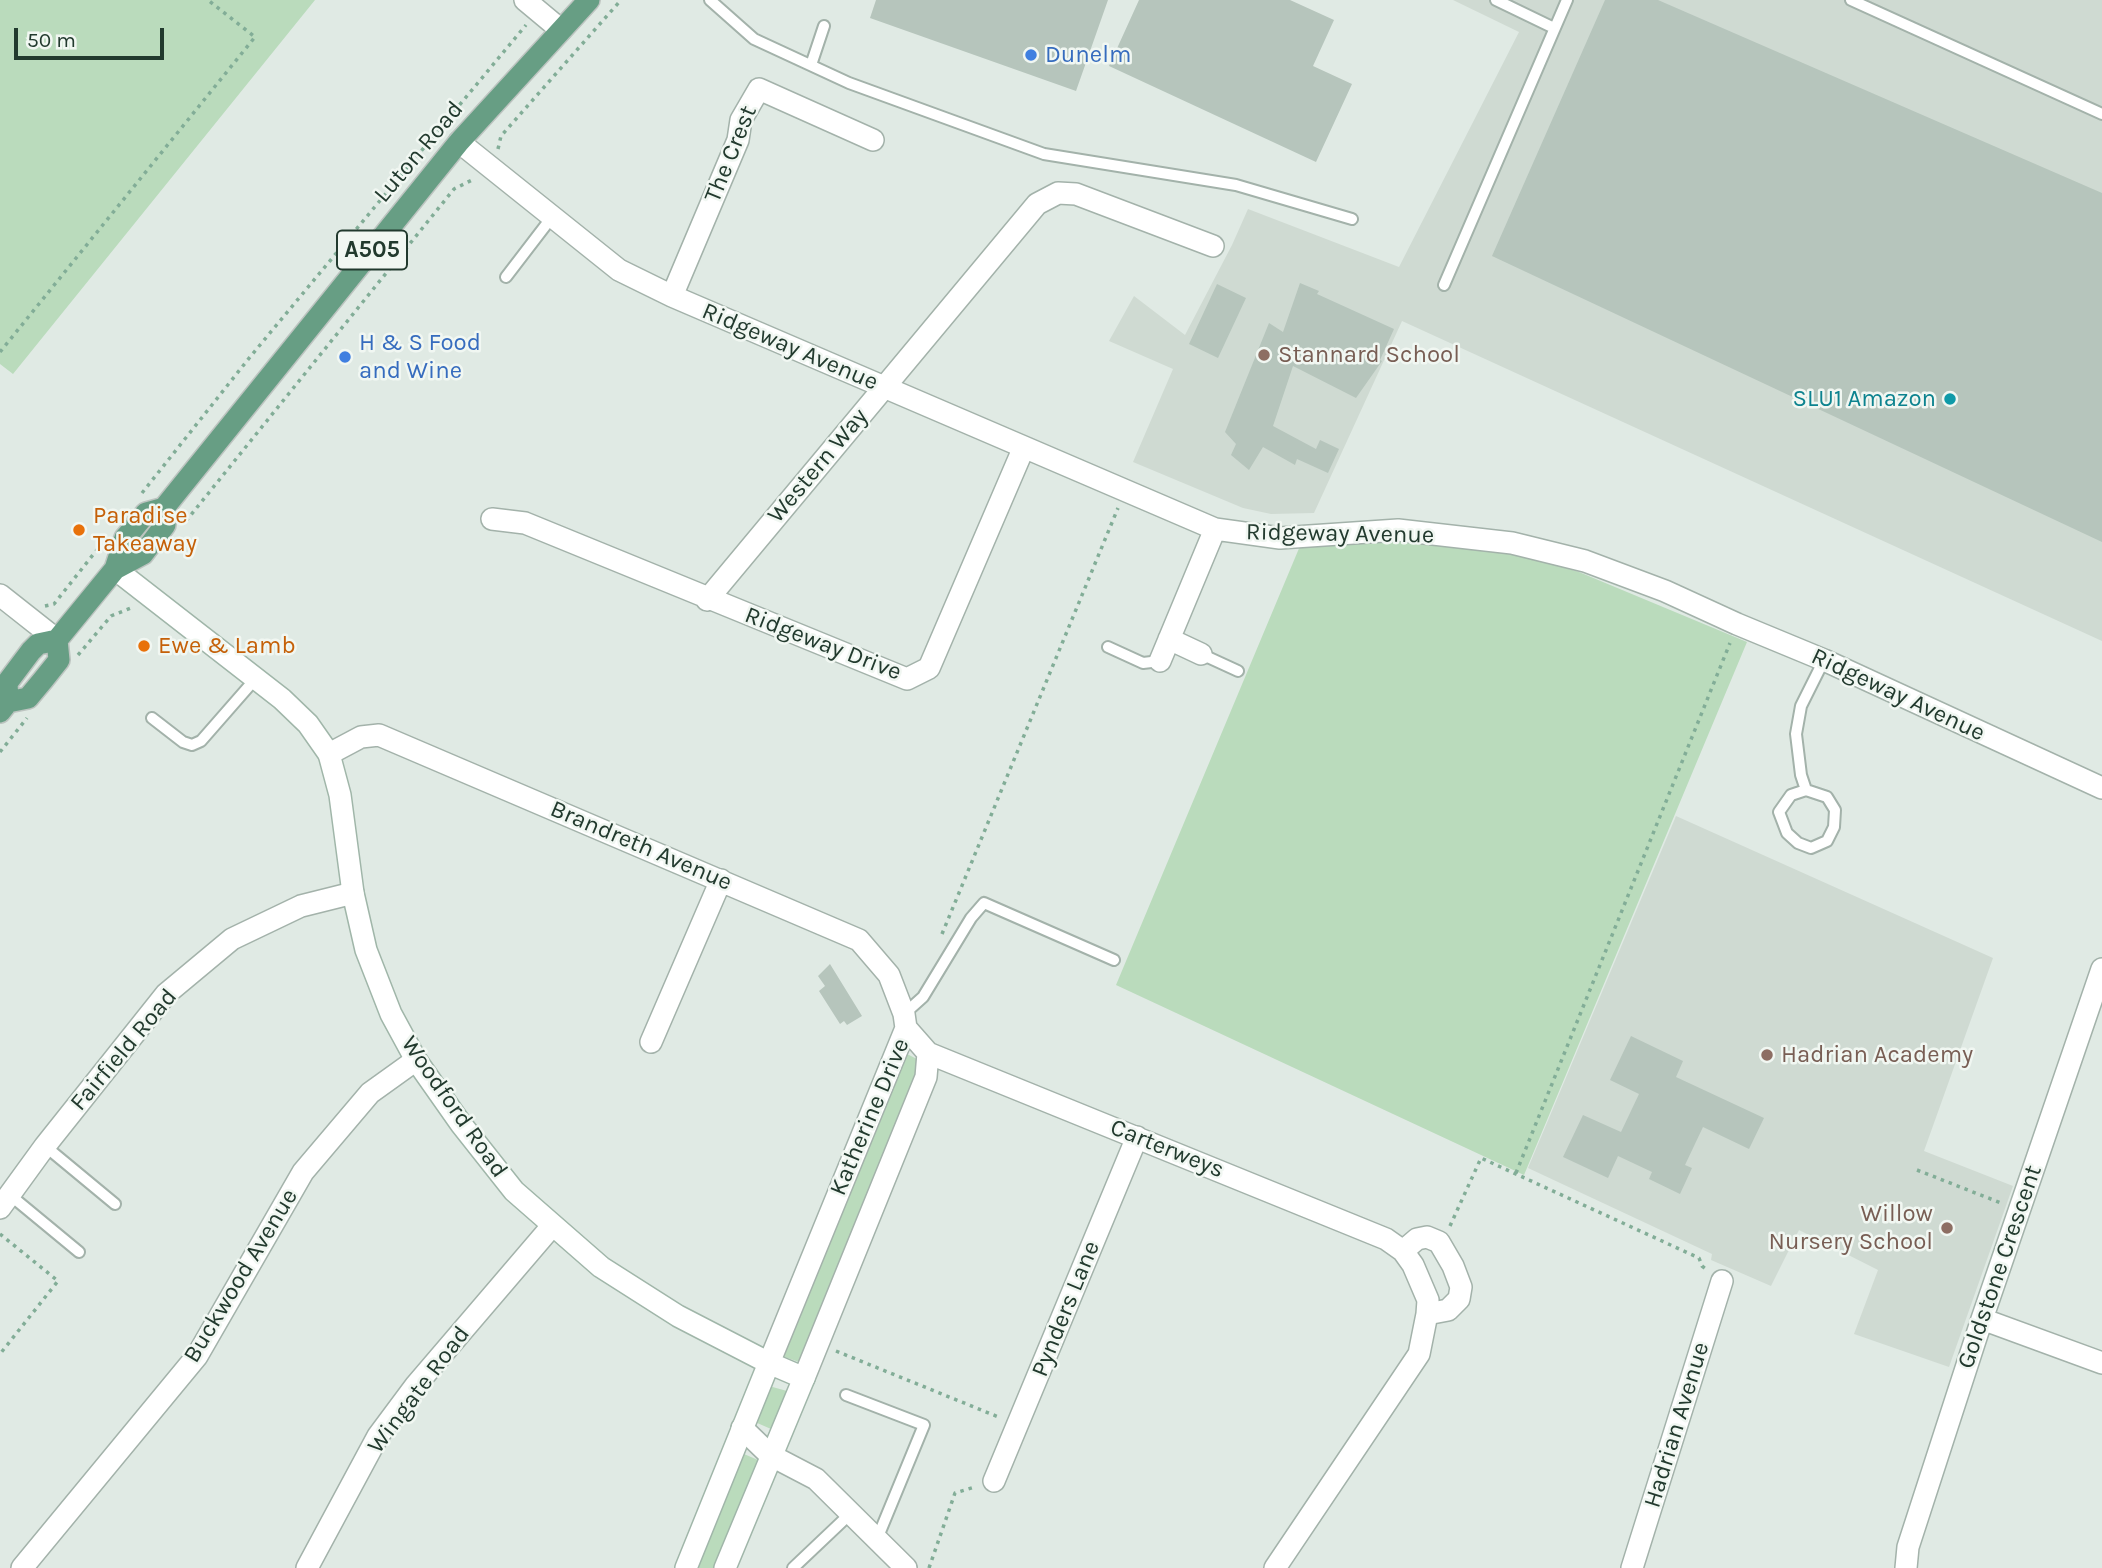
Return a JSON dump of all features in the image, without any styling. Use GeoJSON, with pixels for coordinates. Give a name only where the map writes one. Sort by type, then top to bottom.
{"type":"FeatureCollection","features":[{"type":"Feature","properties":{"kind":"main road","name":"Luton Road"},"geometry":{"type":"LineString","coordinates":[[4,707],[7,683],[31,651],[38,644],[57,640],[115,569],[143,554],[165,525],[164,508],[459,142],[589,0]]}},
{"type":"Feature","properties":{"kind":"street"},"geometry":{"type":"LineString","coordinates":[[525,0],[561,30]]}},
{"type":"Feature","properties":{"kind":"street","name":"The Crest"},"geometry":{"type":"LineString","coordinates":[[672,296],[738,140],[741,120],[759,89],[873,140]]}},
{"type":"Feature","properties":{"kind":"street","name":"Ridgeway Avenue"},"geometry":{"type":"LineString","coordinates":[[459,142],[619,270],[672,296],[1216,529],[1280,538],[1398,530],[1512,543],[1585,561],[1665,591],[1824,660],[2102,788]]}},
{"type":"Feature","properties":{"kind":"street","name":"Western Way"},"geometry":{"type":"LineString","coordinates":[[707,600],[1037,204],[1058,193],[1076,194],[1213,246]]}},
{"type":"Feature","properties":{"kind":"street","name":"Ridgeway Drive"},"geometry":{"type":"LineString","coordinates":[[492,519],[525,523],[906,680],[929,668],[1024,447]]}},
{"type":"Feature","properties":{"kind":"street"},"geometry":{"type":"LineString","coordinates":[[1160,661],[1216,529]]}},
{"type":"Feature","properties":{"kind":"street","name":"Woodford Road"},"geometry":{"type":"LineString","coordinates":[[115,569],[257,677],[308,724],[329,754],[340,795],[353,893],[366,950],[391,1014],[416,1060],[461,1124],[514,1191],[601,1267],[678,1315],[769,1363]]}},
{"type":"Feature","properties":{"kind":"street"},"geometry":{"type":"LineString","coordinates":[[0,594],[57,640]]}},
{"type":"Feature","properties":{"kind":"street"},"geometry":{"type":"LineString","coordinates":[[1169,639],[1201,654]]}},
{"type":"Feature","properties":{"kind":"street","name":"Brandreth Avenue"},"geometry":{"type":"LineString","coordinates":[[329,754],[361,737],[379,735],[859,940],[889,975],[905,1021]]}},
{"type":"Feature","properties":{"kind":"street"},"geometry":{"type":"LineString","coordinates":[[651,1042],[721,880]]}},
{"type":"Feature","properties":{"kind":"street","name":"Fairfield Road"},"geometry":{"type":"LineString","coordinates":[[7,1189],[166,994],[232,939],[301,906],[353,893]]}},
{"type":"Feature","properties":{"kind":"street","name":"Goldstone Crescent"},"geometry":{"type":"LineString","coordinates":[[1906,1568],[1908,1547],[1982,1319],[2102,969]]}},
{"type":"Feature","properties":{"kind":"street","name":"Katherine Drive"},"geometry":{"type":"LineString","coordinates":[[725,1568],[926,1077],[928,1053],[905,1021]]}},
{"type":"Feature","properties":{"kind":"street","name":"Katherine Drive"},"geometry":{"type":"LineString","coordinates":[[686,1568],[905,1021]]}},
{"type":"Feature","properties":{"kind":"street","name":"Carterweys"},"geometry":{"type":"LineString","coordinates":[[928,1053],[1386,1239],[1403,1251],[1428,1300],[1419,1354],[1275,1568]]}},
{"type":"Feature","properties":{"kind":"street","name":"Buckwood Avenue"},"geometry":{"type":"LineString","coordinates":[[22,1568],[197,1356],[303,1172],[370,1093],[416,1060]]}},
{"type":"Feature","properties":{"kind":"street","name":"Pynders Lane"},"geometry":{"type":"LineString","coordinates":[[994,1481],[1137,1137]]}},
{"type":"Feature","properties":{"kind":"street","name":"Wingate Road"},"geometry":{"type":"LineString","coordinates":[[307,1568],[379,1436],[416,1385],[552,1226]]}},
{"type":"Feature","properties":{"kind":"street"},"geometry":{"type":"LineString","coordinates":[[1403,1251],[1417,1239],[1427,1237],[1439,1242],[1453,1266],[1461,1287],[1460,1299],[1448,1310],[1427,1314]]}},
{"type":"Feature","properties":{"kind":"street","name":"Hadrian Avenue"},"geometry":{"type":"LineString","coordinates":[[1632,1568],[1722,1281]]}},
{"type":"Feature","properties":{"kind":"street"},"geometry":{"type":"LineString","coordinates":[[1982,1319],[2102,1363]]}},
{"type":"Feature","properties":{"kind":"street"},"geometry":{"type":"LineString","coordinates":[[769,1363],[804,1378]]}},
{"type":"Feature","properties":{"kind":"street"},"geometry":{"type":"LineString","coordinates":[[742,1428],[770,1455],[816,1479],[906,1568]]}},
{"type":"Feature","properties":{"kind":"lane"},"geometry":{"type":"LineString","coordinates":[[710,0],[754,39],[849,83],[1044,154],[1236,185],[1352,219]]}},
{"type":"Feature","properties":{"kind":"lane"},"geometry":{"type":"LineString","coordinates":[[1496,0],[1554,29]]}},
{"type":"Feature","properties":{"kind":"lane"},"geometry":{"type":"LineString","coordinates":[[1444,285],[1567,0]]}},
{"type":"Feature","properties":{"kind":"lane"},"geometry":{"type":"LineString","coordinates":[[1851,0],[2102,114]]}},
{"type":"Feature","properties":{"kind":"lane"},"geometry":{"type":"LineString","coordinates":[[811,65],[824,26]]}},
{"type":"Feature","properties":{"kind":"lane"},"geometry":{"type":"LineString","coordinates":[[506,276],[552,217]]}},
{"type":"Feature","properties":{"kind":"lane"},"geometry":{"type":"LineString","coordinates":[[1108,647],[1143,663],[1160,661]]}},
{"type":"Feature","properties":{"kind":"lane"},"geometry":{"type":"LineString","coordinates":[[1201,654],[1238,671]]}},
{"type":"Feature","properties":{"kind":"lane"},"geometry":{"type":"LineString","coordinates":[[1806,790],[1801,775],[1796,734],[1801,706],[1824,660]]}},
{"type":"Feature","properties":{"kind":"lane"},"geometry":{"type":"LineString","coordinates":[[152,718],[183,742],[192,745],[201,741],[257,677]]}},
{"type":"Feature","properties":{"kind":"lane"},"geometry":{"type":"LineString","coordinates":[[1806,790],[1826,797],[1835,810],[1834,827],[1827,841],[1811,848],[1798,843],[1787,833],[1779,812],[1791,795],[1806,790]]}},
{"type":"Feature","properties":{"kind":"lane"},"geometry":{"type":"LineString","coordinates":[[905,1021],[923,997],[971,918],[984,903],[1114,960]]}},
{"type":"Feature","properties":{"kind":"lane"},"geometry":{"type":"LineString","coordinates":[[44,1146],[115,1204]]}},
{"type":"Feature","properties":{"kind":"lane"},"geometry":{"type":"LineString","coordinates":[[7,1189],[79,1252]]}},
{"type":"Feature","properties":{"kind":"lane"},"geometry":{"type":"LineString","coordinates":[[846,1395],[924,1425],[877,1539]]}},
{"type":"Feature","properties":{"kind":"lane"},"geometry":{"type":"LineString","coordinates":[[793,1568],[851,1513]]}},
{"type":"Feature","properties":{"kind":"path"},"geometry":{"type":"LineString","coordinates":[[0,352],[255,37],[208,0]]}},
{"type":"Feature","properties":{"kind":"path"},"geometry":{"type":"LineString","coordinates":[[498,151],[501,136],[621,0]]}},
{"type":"Feature","properties":{"kind":"path"},"geometry":{"type":"LineString","coordinates":[[138,499],[250,357],[527,24]]}},
{"type":"Feature","properties":{"kind":"path"},"geometry":{"type":"LineString","coordinates":[[186,521],[454,189],[474,178]]}},
{"type":"Feature","properties":{"kind":"path"},"geometry":{"type":"LineString","coordinates":[[954,945],[941,934],[1125,490]]}},
{"type":"Feature","properties":{"kind":"path"},"geometry":{"type":"LineString","coordinates":[[38,608],[54,604],[104,541]]}},
{"type":"Feature","properties":{"kind":"path"},"geometry":{"type":"LineString","coordinates":[[1516,1174],[1737,624]]}},
{"type":"Feature","properties":{"kind":"path"},"geometry":{"type":"LineString","coordinates":[[1439,1242],[1450,1226],[1481,1158],[1699,1258],[1702,1266],[1722,1281]]}},
{"type":"Feature","properties":{"kind":"path"},"geometry":{"type":"LineString","coordinates":[[1917,1170],[2019,1211]]}},
{"type":"Feature","properties":{"kind":"path"},"geometry":{"type":"LineString","coordinates":[[0,1234],[58,1281],[0,1354]]}},
{"type":"Feature","properties":{"kind":"path"},"geometry":{"type":"LineString","coordinates":[[827,1348],[1019,1425]]}},
{"type":"Feature","properties":{"kind":"path"},"geometry":{"type":"LineString","coordinates":[[929,1568],[956,1493],[994,1481]]}},
{"type":"Feature","properties":{"kind":"shaded area"},"geometry":{"type":"Polygon","coordinates":[[[1453,0],[2102,0],[2102,641],[1402,321],[1314,513],[1271,514],[1243,508],[1133,462],[1173,369],[1109,341],[1134,296],[1185,335],[1248,209],[1399,267],[1519,32],[1453,0]]]}},
{"type":"Feature","properties":{"kind":"shaded area","name":"Hadrian Academy"},"geometry":{"type":"Polygon","coordinates":[[[1676,816],[1993,958],[1924,1151],[2013,1186],[1949,1367],[1854,1334],[1878,1270],[1799,1230],[1771,1286],[1711,1260],[1712,1254],[1528,1168],[1676,816]]]}},
{"type":"Feature","properties":{"kind":"green space"},"geometry":{"type":"Polygon","coordinates":[[[0,0],[315,0],[13,374],[0,364],[0,0]]]}},
{"type":"Feature","properties":{"kind":"green space"},"geometry":{"type":"Polygon","coordinates":[[[1400,539],[1500,549],[1579,572],[1747,642],[1524,1175],[1116,985],[1300,546],[1400,539]]]}},
{"type":"Feature","properties":{"kind":"green space"},"geometry":{"type":"Polygon","coordinates":[[[907,1054],[923,1062],[799,1362],[782,1356],[907,1054]]]}},
{"type":"Feature","properties":{"kind":"green space"},"geometry":{"type":"Polygon","coordinates":[[[769,1386],[787,1391],[771,1429],[755,1422],[769,1386]]]}},
{"type":"Feature","properties":{"kind":"green space"},"geometry":{"type":"Polygon","coordinates":[[[744,1454],[758,1460],[714,1568],[696,1568],[744,1454]]]}},
{"type":"Feature","properties":{"kind":"building","name":"Dunelm"},"geometry":{"type":"Polygon","coordinates":[[[876,0],[1108,0],[1076,91],[870,18],[876,0]]]}},
{"type":"Feature","properties":{"kind":"building"},"geometry":{"type":"Polygon","coordinates":[[[1139,0],[1290,0],[1334,20],[1313,66],[1352,84],[1316,162],[1109,66],[1139,0]]]}},
{"type":"Feature","properties":{"kind":"building","name":"SLU1 Amazon"},"geometry":{"type":"Polygon","coordinates":[[[1605,0],[1658,0],[2102,193],[2102,542],[1492,256],[1605,0]]]}},
{"type":"Feature","properties":{"kind":"building"},"geometry":{"type":"Polygon","coordinates":[[[1300,283],[1319,291],[1317,294],[1394,329],[1380,360],[1382,361],[1356,398],[1293,366],[1273,426],[1316,449],[1320,440],[1339,449],[1328,473],[1297,459],[1295,465],[1263,447],[1249,470],[1231,455],[1236,444],[1225,432],[1269,323],[1283,332],[1300,283]]]}},
{"type":"Feature","properties":{"kind":"building"},"geometry":{"type":"Polygon","coordinates":[[[1217,284],[1246,298],[1218,358],[1189,344],[1217,284]]]}},
{"type":"Feature","properties":{"kind":"building"},"geometry":{"type":"Polygon","coordinates":[[[830,964],[862,1016],[847,1025],[844,1021],[840,1024],[819,991],[825,986],[818,976],[830,964]]]}},
{"type":"Feature","properties":{"kind":"building"},"geometry":{"type":"Polygon","coordinates":[[[1631,1036],[1683,1061],[1676,1077],[1764,1118],[1749,1149],[1703,1127],[1685,1165],[1692,1168],[1680,1194],[1649,1179],[1652,1172],[1618,1156],[1608,1178],[1563,1157],[1583,1115],[1621,1132],[1639,1094],[1610,1080],[1631,1036]]]}},
{"type":"Feature","properties":{"kind":"place","name":"Dunelm"},"geometry":{"type":"Point","coordinates":[1031,55]}},
{"type":"Feature","properties":{"kind":"place","name":"Stannard School"},"geometry":{"type":"Point","coordinates":[1264,355]}},
{"type":"Feature","properties":{"kind":"place","name":"H & S Food and Wine"},"geometry":{"type":"Point","coordinates":[345,357]}},
{"type":"Feature","properties":{"kind":"place","name":"SLU1 Amazon"},"geometry":{"type":"Point","coordinates":[1950,399]}},
{"type":"Feature","properties":{"kind":"place","name":"Paradise Takeaway"},"geometry":{"type":"Point","coordinates":[79,530]}},
{"type":"Feature","properties":{"kind":"place","name":"Ewe & Lamb"},"geometry":{"type":"Point","coordinates":[144,646]}},
{"type":"Feature","properties":{"kind":"place","name":"Hadrian Academy"},"geometry":{"type":"Point","coordinates":[1767,1055]}},
{"type":"Feature","properties":{"kind":"place","name":"Willow Nursery School"},"geometry":{"type":"Point","coordinates":[1947,1228]}}]}
